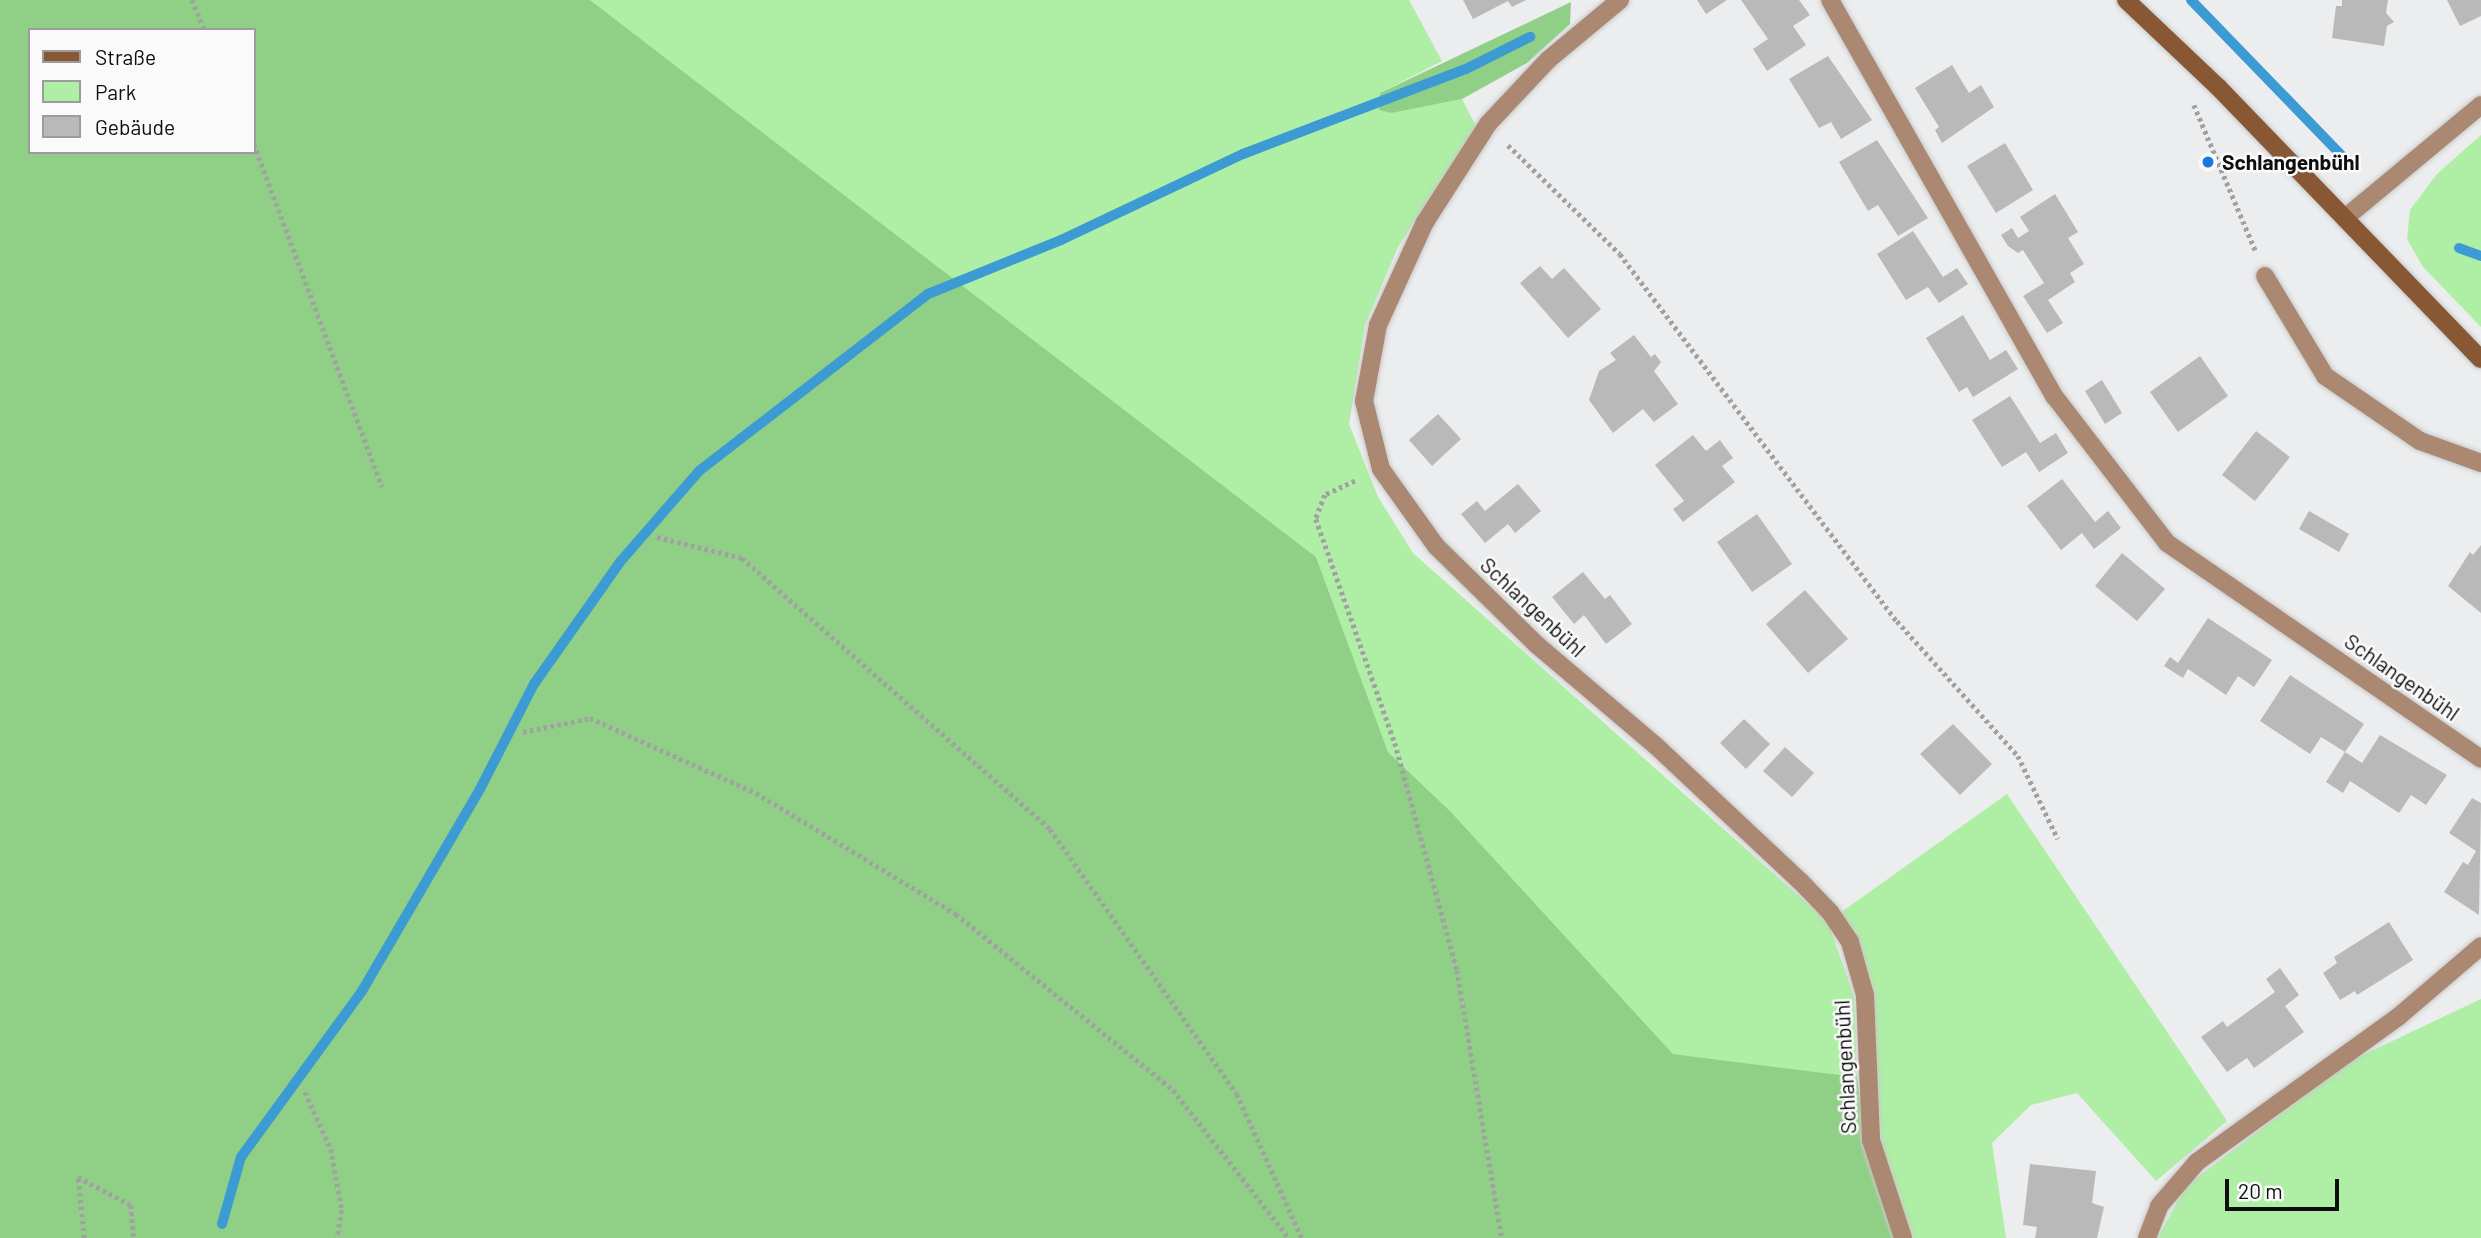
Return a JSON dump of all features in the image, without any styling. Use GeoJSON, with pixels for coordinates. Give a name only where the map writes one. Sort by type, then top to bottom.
{"type":"FeatureCollection","features":[{"type":"Feature","properties":{"kind":"main road"},"geometry":{"type":"LineString","coordinates":[[2126,0],[2345,218],[2481,359]]}},
{"type":"Feature","properties":{"kind":"street","name":"Schlangenbühl"},"geometry":{"type":"LineString","coordinates":[[1620,0],[1548,60],[1488,124],[1426,222],[1378,325],[1364,401],[1381,468],[1436,546],[1537,645],[1654,745],[1830,912],[1850,942],[1865,995],[1871,1140],[1903,1238]]}},
{"type":"Feature","properties":{"kind":"street","name":"Schlangenbühl"},"geometry":{"type":"LineString","coordinates":[[1830,0],[2055,397],[2167,543],[2481,759]]}},
{"type":"Feature","properties":{"kind":"street"},"geometry":{"type":"LineString","coordinates":[[2345,218],[2481,105]]}},
{"type":"Feature","properties":{"kind":"street"},"geometry":{"type":"LineString","coordinates":[[2265,276],[2325,376],[2420,441],[2481,463]]}},
{"type":"Feature","properties":{"kind":"street"},"geometry":{"type":"LineString","coordinates":[[2147,1238],[2159,1206],[2197,1162],[2398,1017],[2481,946]]}},
{"type":"Feature","properties":{"kind":"path"},"geometry":{"type":"LineString","coordinates":[[192,0],[204,28]]}},
{"type":"Feature","properties":{"kind":"path"},"geometry":{"type":"LineString","coordinates":[[2193,101],[2265,276]]}},
{"type":"Feature","properties":{"kind":"path"},"geometry":{"type":"LineString","coordinates":[[1488,124],[1620,254],[1897,621],[2018,755],[2058,839]]}},
{"type":"Feature","properties":{"kind":"path"},"geometry":{"type":"LineString","coordinates":[[256,149],[328,331],[382,487]]}},
{"type":"Feature","properties":{"kind":"path"},"geometry":{"type":"LineString","coordinates":[[1381,468],[1325,495],[1316,519],[1395,743],[1457,970],[1502,1238]]}},
{"type":"Feature","properties":{"kind":"path"},"geometry":{"type":"LineString","coordinates":[[657,537],[742,558],[1050,829],[1237,1094],[1302,1238]]}},
{"type":"Feature","properties":{"kind":"path"},"geometry":{"type":"LineString","coordinates":[[523,732],[590,718],[756,793],[956,914],[1173,1090],[1289,1238]]}},
{"type":"Feature","properties":{"kind":"path"},"geometry":{"type":"LineString","coordinates":[[305,1093],[331,1149],[342,1210],[337,1238]]}},
{"type":"Feature","properties":{"kind":"path"},"geometry":{"type":"LineString","coordinates":[[84,1238],[78,1177],[131,1205],[134,1238]]}},
{"type":"Feature","properties":{"kind":"green space"},"geometry":{"type":"Polygon","coordinates":[[[0,0],[590,0],[1316,557],[1388,752],[1451,812],[1673,1054],[1857,1077],[1868,1156],[1895,1238],[0,1238],[0,0]]]}},
{"type":"Feature","properties":{"kind":"green space"},"geometry":{"type":"Polygon","coordinates":[[[590,0],[1409,0],[1442,61],[1380,93],[1392,113],[1462,99],[1476,126],[1398,247],[1365,325],[1349,424],[1378,497],[1413,553],[1828,922],[1854,996],[1857,1077],[1673,1054],[1451,812],[1388,752],[1316,557],[590,0]]]}},
{"type":"Feature","properties":{"kind":"green space"},"geometry":{"type":"Polygon","coordinates":[[[1571,2],[1570,24],[1527,63],[1462,99],[1392,113],[1379,110],[1380,93],[1571,2]]]}},
{"type":"Feature","properties":{"kind":"green space"},"geometry":{"type":"Polygon","coordinates":[[[2481,135],[2481,327],[2423,267],[2407,239],[2410,210],[2437,174],[2481,135]]]}},
{"type":"Feature","properties":{"kind":"green space"},"geometry":{"type":"Polygon","coordinates":[[[2007,794],[2227,1121],[2156,1181],[2077,1093],[2031,1105],[1992,1143],[2006,1238],[1913,1238],[1882,1152],[1871,980],[1857,936],[1840,913],[2007,794]]]}},
{"type":"Feature","properties":{"kind":"green space"},"geometry":{"type":"Polygon","coordinates":[[[2481,999],[2481,1238],[2158,1238],[2185,1187],[2350,1061],[2481,999]]]}},
{"type":"Feature","properties":{"kind":"building"},"geometry":{"type":"Polygon","coordinates":[[[1463,0],[1526,0],[1512,7],[1508,1],[1473,19],[1463,0]]]}},
{"type":"Feature","properties":{"kind":"building"},"geometry":{"type":"Polygon","coordinates":[[[1697,0],[1727,0],[1706,14],[1697,0]]]}},
{"type":"Feature","properties":{"kind":"building"},"geometry":{"type":"Polygon","coordinates":[[[1741,0],[1799,0],[1810,15],[1793,26],[1806,45],[1767,71],[1753,49],[1768,39],[1741,0]]]}},
{"type":"Feature","properties":{"kind":"building"},"geometry":{"type":"Polygon","coordinates":[[[2342,0],[2388,0],[2386,13],[2394,22],[2387,26],[2384,46],[2332,38],[2336,6],[2342,6],[2342,0]]]}},
{"type":"Feature","properties":{"kind":"building"},"geometry":{"type":"Polygon","coordinates":[[[2447,0],[2481,0],[2481,16],[2460,26],[2447,0]]]}},
{"type":"Feature","properties":{"kind":"building"},"geometry":{"type":"Polygon","coordinates":[[[1828,56],[1872,120],[1841,139],[1831,122],[1819,128],[1789,79],[1828,56]]]}},
{"type":"Feature","properties":{"kind":"building"},"geometry":{"type":"Polygon","coordinates":[[[1952,65],[1969,93],[1981,85],[1994,107],[1942,143],[1935,130],[1939,127],[1915,88],[1952,65]]]}},
{"type":"Feature","properties":{"kind":"building"},"geometry":{"type":"Polygon","coordinates":[[[1877,140],[1928,218],[1898,236],[1878,205],[1868,211],[1839,162],[1877,140]]]}},
{"type":"Feature","properties":{"kind":"building"},"geometry":{"type":"Polygon","coordinates":[[[2005,143],[2033,190],[1996,213],[1967,166],[2005,143]]]}},
{"type":"Feature","properties":{"kind":"building"},"geometry":{"type":"Polygon","coordinates":[[[2055,194],[2078,232],[2068,238],[2084,264],[2070,273],[2075,282],[2048,300],[2063,323],[2047,333],[2023,296],[2044,283],[2023,250],[2018,253],[2008,246],[2001,235],[2012,228],[2018,238],[2029,231],[2020,217],[2055,194]]]}},
{"type":"Feature","properties":{"kind":"building"},"geometry":{"type":"Polygon","coordinates":[[[1913,231],[1943,277],[1957,268],[1968,284],[1939,303],[1928,287],[1906,300],[1877,254],[1913,231]]]}},
{"type":"Feature","properties":{"kind":"building"},"geometry":{"type":"Polygon","coordinates":[[[1540,266],[1552,279],[1564,268],[1601,309],[1568,338],[1520,283],[1540,266]]]}},
{"type":"Feature","properties":{"kind":"building"},"geometry":{"type":"Polygon","coordinates":[[[1963,315],[1990,360],[2006,350],[2018,369],[1973,397],[1967,387],[1959,392],[1926,338],[1963,315]]]}},
{"type":"Feature","properties":{"kind":"building"},"geometry":{"type":"Polygon","coordinates":[[[1634,335],[1651,357],[1655,354],[1661,362],[1654,371],[1678,404],[1654,422],[1643,409],[1613,433],[1589,400],[1599,371],[1616,360],[1610,353],[1634,335]]]}},
{"type":"Feature","properties":{"kind":"building"},"geometry":{"type":"Polygon","coordinates":[[[2200,356],[2228,396],[2178,432],[2150,392],[2200,356]]]}},
{"type":"Feature","properties":{"kind":"building"},"geometry":{"type":"Polygon","coordinates":[[[2102,380],[2122,413],[2105,424],[2085,391],[2102,380]]]}},
{"type":"Feature","properties":{"kind":"building"},"geometry":{"type":"Polygon","coordinates":[[[2010,396],[2040,443],[2056,433],[2068,453],[2039,472],[2026,452],[2002,467],[1972,420],[2010,396]]]}},
{"type":"Feature","properties":{"kind":"building"},"geometry":{"type":"Polygon","coordinates":[[[1438,414],[1461,439],[1432,466],[1409,440],[1438,414]]]}},
{"type":"Feature","properties":{"kind":"building"},"geometry":{"type":"Polygon","coordinates":[[[2256,431],[2290,457],[2255,501],[2222,475],[2256,431]]]}},
{"type":"Feature","properties":{"kind":"building"},"geometry":{"type":"Polygon","coordinates":[[[1693,435],[1706,451],[1720,440],[1733,458],[1722,466],[1735,482],[1683,522],[1673,509],[1684,501],[1655,465],[1693,435]]]}},
{"type":"Feature","properties":{"kind":"building"},"geometry":{"type":"Polygon","coordinates":[[[2062,479],[2095,522],[2108,511],[2121,528],[2094,549],[2082,533],[2061,550],[2027,506],[2062,479]]]}},
{"type":"Feature","properties":{"kind":"building"},"geometry":{"type":"Polygon","coordinates":[[[1518,484],[1541,511],[1515,533],[1508,524],[1485,543],[1461,514],[1477,501],[1485,511],[1518,484]]]}},
{"type":"Feature","properties":{"kind":"building"},"geometry":{"type":"Polygon","coordinates":[[[2309,511],[2349,534],[2339,552],[2299,529],[2309,511]]]}},
{"type":"Feature","properties":{"kind":"building"},"geometry":{"type":"Polygon","coordinates":[[[1757,514],[1792,564],[1752,592],[1717,542],[1757,514]]]}},
{"type":"Feature","properties":{"kind":"building"},"geometry":{"type":"Polygon","coordinates":[[[2481,545],[2481,613],[2448,586],[2470,552],[2473,555],[2481,545]]]}},
{"type":"Feature","properties":{"kind":"building"},"geometry":{"type":"Polygon","coordinates":[[[2122,553],[2165,589],[2137,621],[2095,586],[2122,553]]]}},
{"type":"Feature","properties":{"kind":"building"},"geometry":{"type":"Polygon","coordinates":[[[1583,572],[1605,599],[1610,595],[1632,624],[1606,644],[1584,615],[1574,624],[1552,597],[1583,572]]]}},
{"type":"Feature","properties":{"kind":"building"},"geometry":{"type":"Polygon","coordinates":[[[1805,590],[1848,639],[1808,673],[1766,624],[1805,590]]]}},
{"type":"Feature","properties":{"kind":"building"},"geometry":{"type":"Polygon","coordinates":[[[2208,618],[2272,660],[2254,687],[2238,676],[2226,695],[2188,669],[2183,678],[2164,666],[2170,657],[2178,663],[2208,618]]]}},
{"type":"Feature","properties":{"kind":"building"},"geometry":{"type":"Polygon","coordinates":[[[2290,675],[2364,724],[2345,752],[2321,737],[2310,754],[2260,721],[2290,675]]]}},
{"type":"Feature","properties":{"kind":"building"},"geometry":{"type":"Polygon","coordinates":[[[1744,719],[1770,744],[1746,769],[1720,743],[1744,719]]]}},
{"type":"Feature","properties":{"kind":"building"},"geometry":{"type":"Polygon","coordinates":[[[1953,724],[1992,764],[1960,795],[1920,754],[1953,724]]]}},
{"type":"Feature","properties":{"kind":"building"},"geometry":{"type":"Polygon","coordinates":[[[2380,735],[2447,775],[2426,805],[2411,795],[2399,813],[2350,781],[2343,793],[2326,782],[2345,752],[2362,763],[2380,735]]]}},
{"type":"Feature","properties":{"kind":"building"},"geometry":{"type":"Polygon","coordinates":[[[1785,747],[1814,773],[1792,797],[1763,771],[1785,747]]]}},
{"type":"Feature","properties":{"kind":"building"},"geometry":{"type":"Polygon","coordinates":[[[2472,798],[2481,803],[2479,915],[2444,892],[2463,862],[2468,865],[2476,851],[2449,833],[2472,798]]]}},
{"type":"Feature","properties":{"kind":"building"},"geometry":{"type":"Polygon","coordinates":[[[2389,922],[2413,960],[2357,995],[2355,991],[2340,1000],[2323,973],[2337,963],[2334,957],[2389,922]]]}},
{"type":"Feature","properties":{"kind":"building"},"geometry":{"type":"Polygon","coordinates":[[[2280,968],[2299,995],[2285,1006],[2304,1032],[2254,1068],[2247,1058],[2227,1072],[2201,1037],[2223,1021],[2227,1027],[2275,992],[2266,979],[2280,968]]]}},
{"type":"Feature","properties":{"kind":"building"},"geometry":{"type":"Polygon","coordinates":[[[2030,1164],[2096,1171],[2092,1203],[2104,1207],[2097,1238],[2035,1238],[2037,1227],[2023,1225],[2030,1164]]]}},
{"type":"Feature","properties":{"kind":"waterway"},"geometry":{"type":"LineString","coordinates":[[2191,0],[2351,165]]}},
{"type":"Feature","properties":{"kind":"waterway"},"geometry":{"type":"LineString","coordinates":[[222,1224],[241,1157],[362,991],[480,789],[534,684],[620,562],[699,471],[928,294],[1061,240],[1243,154],[1466,69],[1530,37]]}},
{"type":"Feature","properties":{"kind":"waterway"},"geometry":{"type":"LineString","coordinates":[[2459,248],[2481,256]]}},
{"type":"Feature","properties":{"kind":"place","name":"Schlangenbühl"},"geometry":{"type":"Point","coordinates":[2208,162]}}]}
